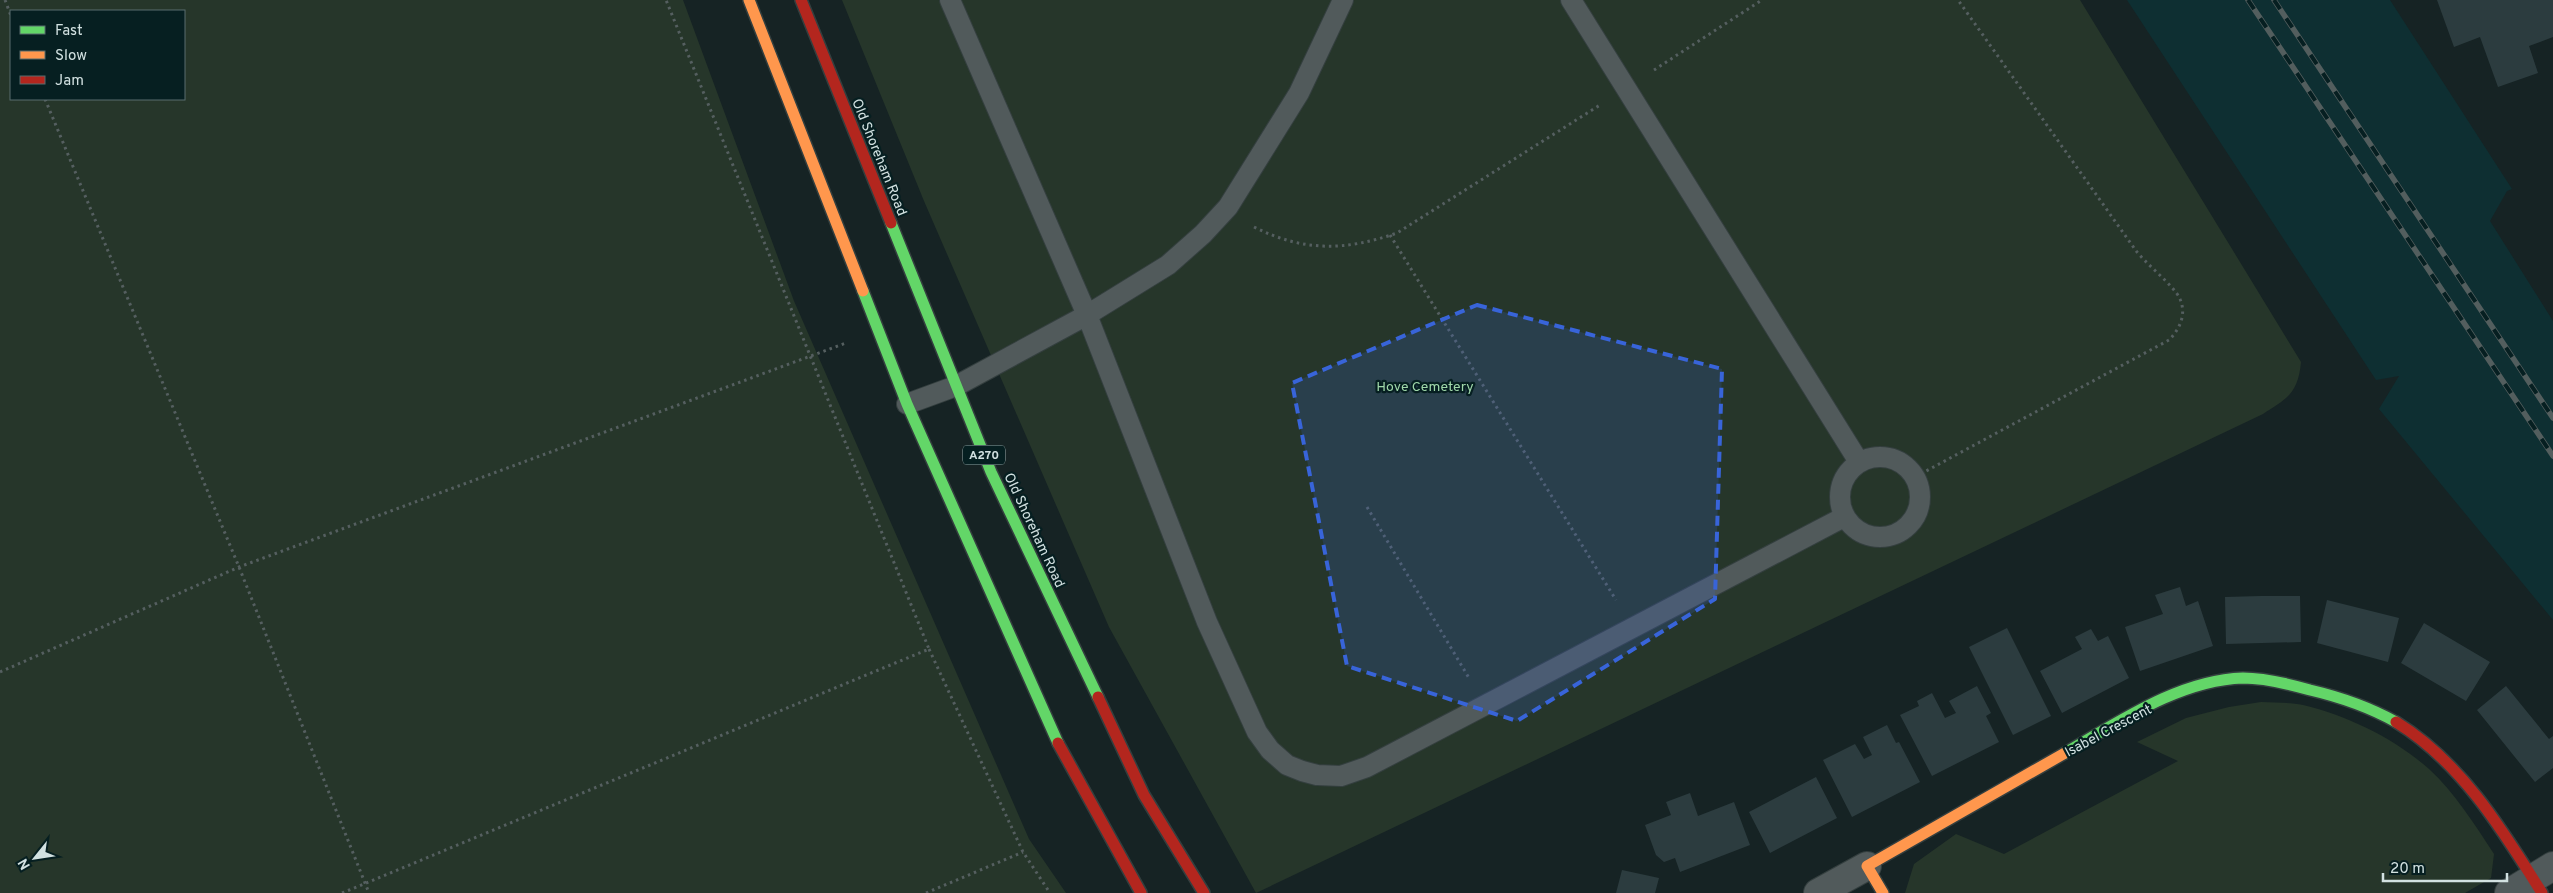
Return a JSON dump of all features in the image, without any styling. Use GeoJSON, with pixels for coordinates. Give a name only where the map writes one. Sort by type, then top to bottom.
{"type":"FeatureCollection","features":[{"type":"Feature","properties":{"kind":"main road"},"geometry":{"type":"LineString","coordinates":[[749,0],[907,404],[1054,737],[1141,893]]}},
{"type":"Feature","properties":{"kind":"main road","name":"Old Shoreham Road"},"geometry":{"type":"LineString","coordinates":[[801,0],[991,472],[1144,794],[1204,893]]}},
{"type":"Feature","properties":{"kind":"main road","name":"Isabel Crescent"},"geometry":{"type":"LineString","coordinates":[[1867,866],[2135,713],[2198,687],[2237,678],[2288,684],[2325,693],[2365,706],[2406,728],[2446,760],[2543,879]]}},
{"type":"Feature","properties":{"kind":"main road"},"geometry":{"type":"LineString","coordinates":[[1867,866],[1883,893]]}},
{"type":"Feature","properties":{"kind":"street","name":"Isabel Crescent"},"geometry":{"type":"LineString","coordinates":[[1818,893],[1867,866]]}},
{"type":"Feature","properties":{"kind":"street"},"geometry":{"type":"LineString","coordinates":[[2509,893],[2543,879]]}},
{"type":"Feature","properties":{"kind":"lane"},"geometry":{"type":"LineString","coordinates":[[950,0],[1087,316],[1207,622],[1257,732],[1270,750],[1288,764],[1302,771],[1318,775],[1341,776],[1367,767],[1844,517]]}},
{"type":"Feature","properties":{"kind":"lane"},"geometry":{"type":"LineString","coordinates":[[907,404],[956,386],[1087,316],[1168,265],[1228,207],[1299,93],[1343,0]]}},
{"type":"Feature","properties":{"kind":"lane"},"geometry":{"type":"LineString","coordinates":[[1571,0],[1859,462]]}},
{"type":"Feature","properties":{"kind":"lane"},"geometry":{"type":"LineString","coordinates":[[1871,457],[1884,457],[1907,467],[1915,476],[1920,502],[1910,524],[1900,532],[1888,537],[1869,536],[1852,527],[1844,517],[1839,493],[1842,481],[1859,462],[1871,457]]}},
{"type":"Feature","properties":{"kind":"path"},"geometry":{"type":"LineString","coordinates":[[5,0],[10,13]]}},
{"type":"Feature","properties":{"kind":"path"},"geometry":{"type":"LineString","coordinates":[[666,0],[808,356],[928,648],[1023,852],[1050,893]]}},
{"type":"Feature","properties":{"kind":"path"},"geometry":{"type":"LineString","coordinates":[[1228,207],[1254,227],[1277,238],[1307,245],[1337,247],[1369,243],[1390,235],[1626,88],[1762,0]]}},
{"type":"Feature","properties":{"kind":"path"},"geometry":{"type":"LineString","coordinates":[[1915,476],[2169,340],[2181,323],[2182,312],[2180,300],[2174,290],[2137,252],[1958,0]]}},
{"type":"Feature","properties":{"kind":"path"},"geometry":{"type":"LineString","coordinates":[[45,100],[239,567],[369,893]]}},
{"type":"Feature","properties":{"kind":"path"},"geometry":{"type":"LineString","coordinates":[[1390,235],[1633,628]]}},
{"type":"Feature","properties":{"kind":"path"},"geometry":{"type":"LineString","coordinates":[[0,672],[239,567],[808,356],[880,332]]}},
{"type":"Feature","properties":{"kind":"path"},"geometry":{"type":"LineString","coordinates":[[1367,507],[1486,705]]}},
{"type":"Feature","properties":{"kind":"path"},"geometry":{"type":"LineString","coordinates":[[342,893],[928,648]]}},
{"type":"Feature","properties":{"kind":"path"},"geometry":{"type":"LineString","coordinates":[[926,893],[1023,852]]}},
{"type":"Feature","properties":{"kind":"highlighted area"},"geometry":{"type":"Polygon","coordinates":[[[1477,305],[1722,369],[1715,599],[1517,721],[1347,666],[1292,383],[1477,305]]]}},
{"type":"Feature","properties":{"kind":"shaded area"},"geometry":{"type":"Polygon","coordinates":[[[2127,0],[2390,0],[2512,189],[2507,191],[2490,221],[2553,321],[2553,620],[2379,409],[2399,376],[2376,380],[2127,0]]]}},
{"type":"Feature","properties":{"kind":"green space"},"geometry":{"type":"Polygon","coordinates":[[[0,0],[683,0],[794,301],[1029,839],[1066,893],[0,893],[0,0]]]}},
{"type":"Feature","properties":{"kind":"green space","name":"Hove Cemetery"},"geometry":{"type":"Polygon","coordinates":[[[842,0],[2080,0],[2301,362],[2300,372],[2290,394],[2263,414],[1256,893],[1109,627],[924,201],[842,0]]]}},
{"type":"Feature","properties":{"kind":"green space"},"geometry":{"type":"Polygon","coordinates":[[[2261,702],[2298,704],[2337,715],[2370,729],[2401,747],[2438,778],[2464,810],[2494,854],[2491,878],[2465,893],[1905,893],[1914,864],[1956,834],[2004,854],[2178,761],[2137,742],[2186,718],[2229,707],[2261,702]]]}},
{"type":"Feature","properties":{"kind":"building"},"geometry":{"type":"Polygon","coordinates":[[[2437,0],[2553,0],[2553,37],[2529,46],[2538,73],[2498,87],[2480,37],[2454,47],[2437,0]]]}},
{"type":"Feature","properties":{"kind":"building"},"geometry":{"type":"Polygon","coordinates":[[[2180,587],[2186,606],[2198,601],[2213,646],[2140,671],[2125,627],[2163,614],[2155,595],[2180,587]]]}},
{"type":"Feature","properties":{"kind":"building"},"geometry":{"type":"Polygon","coordinates":[[[2300,596],[2301,642],[2226,644],[2225,597],[2300,596]]]}},
{"type":"Feature","properties":{"kind":"building"},"geometry":{"type":"Polygon","coordinates":[[[2327,600],[2399,618],[2388,662],[2317,643],[2327,600]]]}},
{"type":"Feature","properties":{"kind":"building"},"geometry":{"type":"Polygon","coordinates":[[[2424,623],[2490,662],[2466,701],[2401,663],[2424,623]]]}},
{"type":"Feature","properties":{"kind":"building"},"geometry":{"type":"Polygon","coordinates":[[[2007,628],[2051,716],[2013,735],[1969,647],[2007,628]]]}},
{"type":"Feature","properties":{"kind":"building"},"geometry":{"type":"Polygon","coordinates":[[[2091,629],[2098,641],[2108,636],[2129,678],[2062,713],[2040,671],[2082,649],[2075,637],[2091,629]]]}},
{"type":"Feature","properties":{"kind":"building"},"geometry":{"type":"Polygon","coordinates":[[[1977,686],[1991,713],[1986,716],[1999,742],[1932,776],[1900,715],[1919,706],[1917,701],[1932,693],[1945,718],[1956,713],[1949,701],[1977,686]]]}},
{"type":"Feature","properties":{"kind":"building"},"geometry":{"type":"Polygon","coordinates":[[[2506,686],[2549,739],[2553,736],[2553,768],[2535,782],[2477,710],[2506,686]]]}},
{"type":"Feature","properties":{"kind":"building"},"geometry":{"type":"Polygon","coordinates":[[[1887,725],[1896,743],[1899,742],[1920,782],[1852,817],[1823,760],[1855,744],[1864,759],[1872,755],[1863,737],[1887,725]]]}},
{"type":"Feature","properties":{"kind":"building"},"geometry":{"type":"Polygon","coordinates":[[[1816,777],[1837,818],[1770,853],[1749,812],[1816,777]]]}},
{"type":"Feature","properties":{"kind":"building"},"geometry":{"type":"Polygon","coordinates":[[[1690,793],[1698,816],[1734,802],[1750,845],[1680,872],[1675,858],[1664,862],[1656,855],[1645,825],[1671,815],[1666,802],[1690,793]]]}},
{"type":"Feature","properties":{"kind":"building"},"geometry":{"type":"Polygon","coordinates":[[[1622,870],[1659,878],[1655,893],[1616,893],[1622,870]]]}},
{"type":"Feature","properties":{"kind":"railway"},"geometry":{"type":"LineString","coordinates":[[2248,0],[2553,456]]}},
{"type":"Feature","properties":{"kind":"railway"},"geometry":{"type":"LineString","coordinates":[[2274,0],[2553,418]]}},
{"type":"Feature","properties":{"kind":"traffic: fast"},"geometry":{"type":"LineString","coordinates":[[891,223],[991,472],[1098,697]]}},
{"type":"Feature","properties":{"kind":"traffic: fast"},"geometry":{"type":"LineString","coordinates":[[863,291],[907,404],[1058,743]]}},
{"type":"Feature","properties":{"kind":"traffic: fast"},"geometry":{"type":"LineString","coordinates":[[2065,753],[2128,716],[2173,694],[2196,686],[2243,678],[2277,682],[2332,696],[2365,707],[2396,722]]}},
{"type":"Feature","properties":{"kind":"traffic: slow"},"geometry":{"type":"LineString","coordinates":[[749,0],[863,291]]}},
{"type":"Feature","properties":{"kind":"traffic: slow"},"geometry":{"type":"LineString","coordinates":[[1883,893],[1867,866],[2065,753]]}},
{"type":"Feature","properties":{"kind":"traffic: jam"},"geometry":{"type":"LineString","coordinates":[[801,0],[891,223]]}},
{"type":"Feature","properties":{"kind":"traffic: jam"},"geometry":{"type":"LineString","coordinates":[[1098,697],[1144,795],[1204,893]]}},
{"type":"Feature","properties":{"kind":"traffic: jam"},"geometry":{"type":"LineString","coordinates":[[2396,722],[2441,757],[2478,798],[2542,893]]}},
{"type":"Feature","properties":{"kind":"traffic: jam"},"geometry":{"type":"LineString","coordinates":[[1058,743],[1141,893]]}}]}
